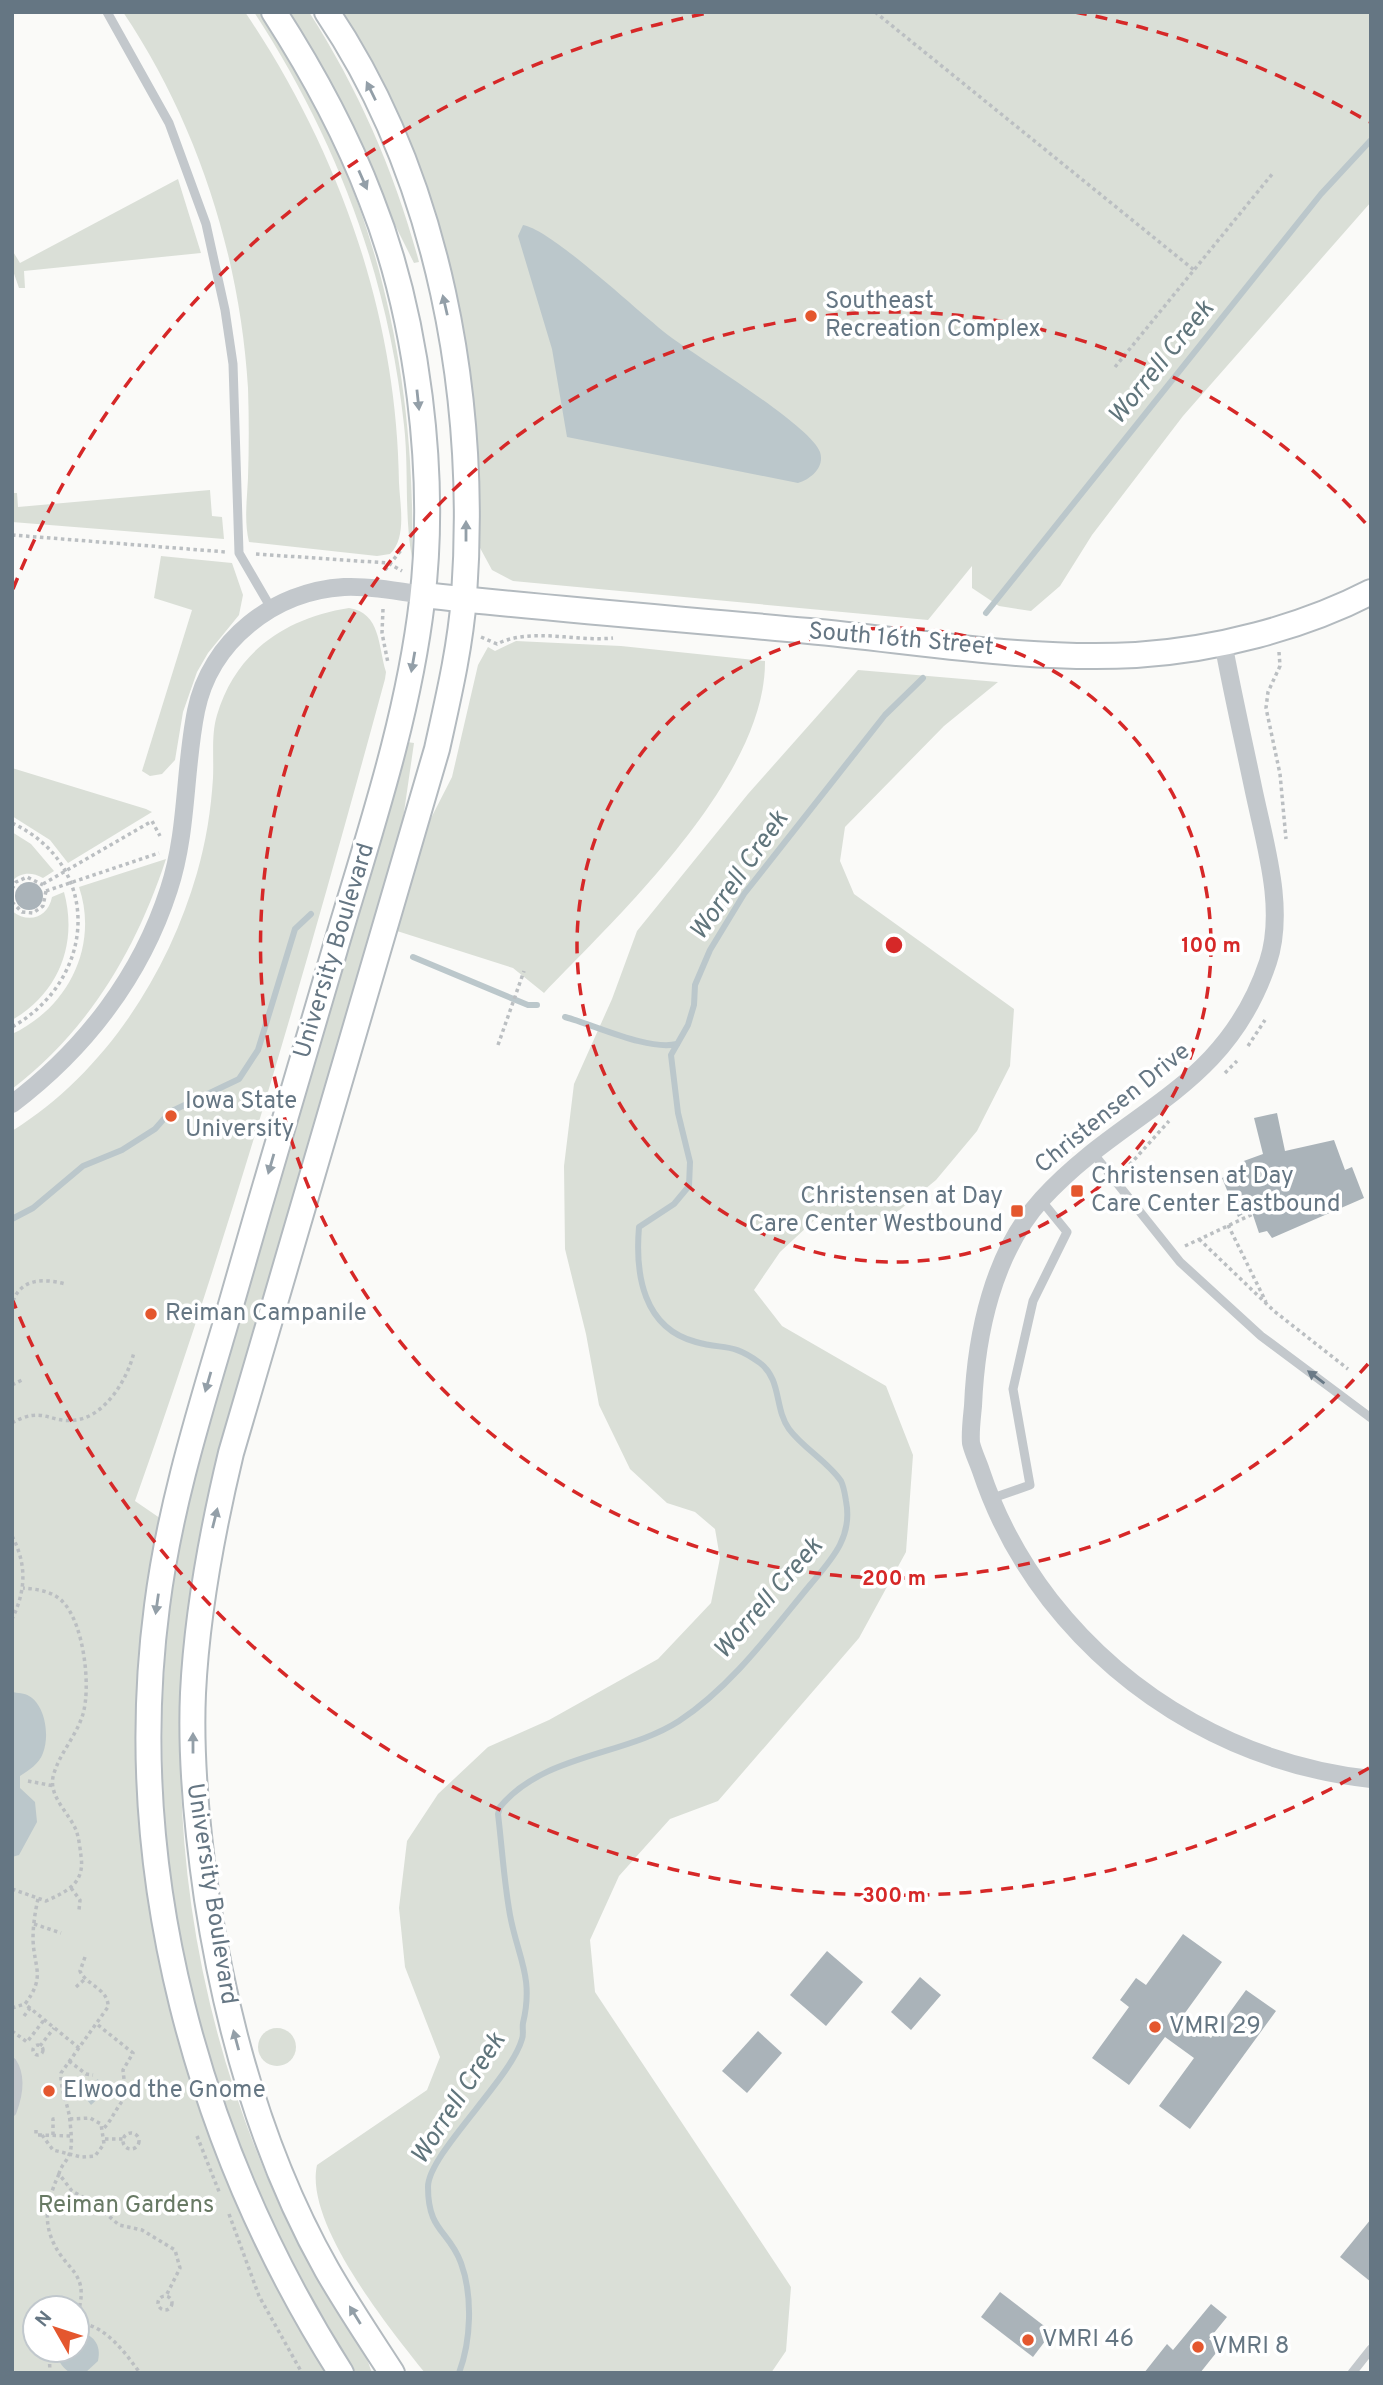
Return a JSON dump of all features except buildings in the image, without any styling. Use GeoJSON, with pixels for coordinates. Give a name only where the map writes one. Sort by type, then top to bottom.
{"type":"FeatureCollection","features":[{"type":"Feature","properties":{"kind":"main road","name":"University Boulevard"},"geometry":{"type":"LineString","coordinates":[[274,12],[332,110],[373,202],[397,281],[415,369],[424,458],[423,595],[397,741],[188,1451],[170,1525],[156,1609],[150,1770],[156,1844],[176,1983],[197,2063],[223,2143],[260,2231],[297,2301],[341,2373]]}},
{"type":"Feature","properties":{"kind":"main road","name":"University Boulevard"},"geometry":{"type":"LineString","coordinates":[[327,12],[370,88],[413,187],[455,347],[466,521],[464,599],[454,672],[437,749],[232,1452],[211,1535],[199,1615],[193,1693],[192,1770],[197,1832],[218,1969],[262,2128],[295,2206],[326,2269],[392,2373]]}},
{"type":"Feature","properties":{"kind":"main road","name":"South 16th Street"},"geometry":{"type":"LineString","coordinates":[[423,595],[1055,653],[1137,654],[1223,642],[1284,626],[1348,604],[1371,592]]}},
{"type":"Feature","properties":{"kind":"street"},"geometry":{"type":"LineString","coordinates":[[12,1104],[49,1074],[93,1029],[129,978],[147,945],[160,915],[180,853],[193,726],[208,674],[233,639],[249,623],[271,608],[296,597],[343,587],[423,595]]}},
{"type":"Feature","properties":{"kind":"street","name":"Christensen Drive"},"geometry":{"type":"LineString","coordinates":[[1223,642],[1268,859],[1274,906],[1270,956],[1256,996],[1220,1052],[1147,1114],[1093,1152],[1041,1200],[1018,1233],[993,1283],[982,1330],[974,1382],[971,1443],[990,1499],[1009,1542],[1081,1639],[1124,1676],[1167,1708],[1218,1737],[1272,1758],[1331,1774],[1371,1779]]}},
{"type":"Feature","properties":{"kind":"lane"},"geometry":{"type":"LineString","coordinates":[[107,12],[169,123],[206,224],[225,310],[233,364],[239,553],[271,608]]}},
{"type":"Feature","properties":{"kind":"lane"},"geometry":{"type":"LineString","coordinates":[[1093,1152],[1180,1262],[1262,1336],[1371,1418]]}},
{"type":"Feature","properties":{"kind":"lane"},"geometry":{"type":"LineString","coordinates":[[990,1499],[1030,1485],[1013,1389],[1033,1301],[1067,1232],[1041,1200]]}},
{"type":"Feature","properties":{"kind":"lane"},"geometry":{"type":"LineString","coordinates":[[12,2062],[18,2071],[18,2097],[12,2112]]}},
{"type":"Feature","properties":{"kind":"lane"},"geometry":{"type":"LineString","coordinates":[[1352,2373],[1371,2349]]}},
{"type":"Feature","properties":{"kind":"path"},"geometry":{"type":"LineString","coordinates":[[875,12],[1194,270]]}},
{"type":"Feature","properties":{"kind":"path"},"geometry":{"type":"LineString","coordinates":[[1115,367],[1273,173]]}},
{"type":"Feature","properties":{"kind":"path"},"geometry":{"type":"LineString","coordinates":[[12,535],[226,552]]}},
{"type":"Feature","properties":{"kind":"path"},"geometry":{"type":"LineString","coordinates":[[384,576],[388,564],[401,553],[405,540]]}},
{"type":"Feature","properties":{"kind":"path"},"geometry":{"type":"LineString","coordinates":[[253,554],[388,564],[402,571]]}},
{"type":"Feature","properties":{"kind":"path"},"geometry":{"type":"LineString","coordinates":[[382,631],[384,603]]}},
{"type":"Feature","properties":{"kind":"path"},"geometry":{"type":"LineString","coordinates":[[43,884],[152,821],[160,835],[165,851],[46,891]]}},
{"type":"Feature","properties":{"kind":"path"},"geometry":{"type":"LineString","coordinates":[[12,823],[41,841],[65,872],[71,883],[78,928],[75,953],[65,977],[51,999],[32,1016],[12,1027]]}},
{"type":"Feature","properties":{"kind":"path"},"geometry":{"type":"LineString","coordinates":[[12,889],[16,882],[27,877],[43,884],[46,891],[43,906],[33,913],[22,912],[12,902]]}},
{"type":"Feature","properties":{"kind":"path"},"geometry":{"type":"LineString","coordinates":[[498,1045],[524,971]]}},
{"type":"Feature","properties":{"kind":"path"},"geometry":{"type":"LineString","coordinates":[[1121,1175],[1173,1116]]}},
{"type":"Feature","properties":{"kind":"path"},"geometry":{"type":"LineString","coordinates":[[1181,1248],[1253,1213]]}},
{"type":"Feature","properties":{"kind":"path"},"geometry":{"type":"LineString","coordinates":[[1228,1225],[1267,1304]]}},
{"type":"Feature","properties":{"kind":"path"},"geometry":{"type":"LineString","coordinates":[[1199,1239],[1267,1304],[1348,1369]]}},
{"type":"Feature","properties":{"kind":"path"},"geometry":{"type":"LineString","coordinates":[[12,1329],[13,1301],[31,1282],[40,1280],[66,1284]]}},
{"type":"Feature","properties":{"kind":"path"},"geometry":{"type":"LineString","coordinates":[[12,1423],[41,1413],[75,1420],[92,1414],[122,1383],[134,1352]]}},
{"type":"Feature","properties":{"kind":"path"},"geometry":{"type":"LineString","coordinates":[[12,1385],[22,1380]]}},
{"type":"Feature","properties":{"kind":"path"},"geometry":{"type":"LineString","coordinates":[[12,1536],[24,1566],[23,1588],[12,1619]]}},
{"type":"Feature","properties":{"kind":"path"},"geometry":{"type":"LineString","coordinates":[[12,1889],[46,1901],[78,1883],[83,1869],[76,1830],[54,1794],[53,1778],[83,1713],[88,1686],[75,1625],[63,1602],[50,1593],[23,1588]]}},
{"type":"Feature","properties":{"kind":"path"},"geometry":{"type":"LineString","coordinates":[[28,1782],[54,1786]]}},
{"type":"Feature","properties":{"kind":"path"},"geometry":{"type":"LineString","coordinates":[[71,1888],[80,1900],[79,1910]]}},
{"type":"Feature","properties":{"kind":"path"},"geometry":{"type":"LineString","coordinates":[[12,2008],[25,2004],[36,1988],[39,1969],[33,1943],[38,1899]]}},
{"type":"Feature","properties":{"kind":"path"},"geometry":{"type":"LineString","coordinates":[[34,1924],[61,1933]]}},
{"type":"Feature","properties":{"kind":"path"},"geometry":{"type":"LineString","coordinates":[[82,2294],[75,2272],[51,2239],[46,2221],[46,2202],[61,2164],[69,2155],[70,2119],[60,2084],[61,2073],[108,2007],[108,2000],[80,1971],[85,1957]]}},
{"type":"Feature","properties":{"kind":"path"},"geometry":{"type":"LineString","coordinates":[[76,1987],[85,1979]]}},
{"type":"Feature","properties":{"kind":"path"},"geometry":{"type":"LineString","coordinates":[[25,2004],[79,2048]]}},
{"type":"Feature","properties":{"kind":"path"},"geometry":{"type":"LineString","coordinates":[[24,2016],[30,2008]]}},
{"type":"Feature","properties":{"kind":"path"},"geometry":{"type":"LineString","coordinates":[[27,2042],[44,2020]]}},
{"type":"Feature","properties":{"kind":"path"},"geometry":{"type":"LineString","coordinates":[[97,2024],[133,2053],[123,2070],[126,2097],[116,2106],[103,2129]]}},
{"type":"Feature","properties":{"kind":"path"},"geometry":{"type":"LineString","coordinates":[[12,2031],[34,2047],[40,2046],[54,2028]]}},
{"type":"Feature","properties":{"kind":"path"},"geometry":{"type":"LineString","coordinates":[[34,2047],[34,2053],[39,2055],[43,2050],[40,2046]]}},
{"type":"Feature","properties":{"kind":"path"},"geometry":{"type":"LineString","coordinates":[[69,2061],[93,2075]]}},
{"type":"Feature","properties":{"kind":"path"},"geometry":{"type":"LineString","coordinates":[[42,2135],[53,2150],[69,2155],[95,2156],[102,2149],[103,2129],[90,2118],[70,2119]]}},
{"type":"Feature","properties":{"kind":"path"},"geometry":{"type":"LineString","coordinates":[[53,2135],[53,2119],[57,2119]]}},
{"type":"Feature","properties":{"kind":"path"},"geometry":{"type":"LineString","coordinates":[[36,2130],[36,2135],[71,2136]]}},
{"type":"Feature","properties":{"kind":"path"},"geometry":{"type":"LineString","coordinates":[[196,2132],[259,2296],[302,2373]]}},
{"type":"Feature","properties":{"kind":"path"},"geometry":{"type":"LineString","coordinates":[[104,2139],[123,2139],[133,2133],[139,2143],[134,2148],[128,2148],[123,2139]]}},
{"type":"Feature","properties":{"kind":"path"},"geometry":{"type":"LineString","coordinates":[[59,2174],[72,2191],[95,2204],[119,2225],[142,2230],[175,2250],[180,2268],[166,2296],[158,2302],[162,2310],[171,2305],[166,2296]]}},
{"type":"Feature","properties":{"kind":"path"},"geometry":{"type":"LineString","coordinates":[[91,2325],[119,2345],[138,2372]]}},
{"type":"Feature","properties":{"kind":"green space"},"geometry":{"type":"Polygon","coordinates":[[[123,12],[245,12],[279,65],[308,121],[335,178],[356,237],[374,297],[387,358],[396,420],[401,521],[399,539],[390,554],[377,556],[249,542],[246,518],[248,388],[243,338],[224,240],[193,145],[173,99],[123,12]]]}},
{"type":"Feature","properties":{"kind":"green space"},"geometry":{"type":"Polygon","coordinates":[[[254,12],[260,12],[305,85],[356,197],[375,255],[401,374],[412,496],[412,558],[404,425],[396,369],[371,262],[333,158],[310,109],[254,12]]]}},
{"type":"Feature","properties":{"kind":"green space"},"geometry":{"type":"Polygon","coordinates":[[[288,12],[309,12],[344,71],[387,164],[419,262],[414,263],[382,199],[341,103],[288,12]]]}},
{"type":"Feature","properties":{"kind":"green space","name":"Southeast Recreation Complex"},"geometry":{"type":"Polygon","coordinates":[[[339,12],[1371,12],[1371,202],[1183,416],[1092,535],[1060,586],[1031,611],[999,606],[972,588],[972,566],[928,620],[513,581],[492,570],[479,546],[473,405],[464,344],[339,12]]]}},
{"type":"Feature","properties":{"kind":"green space"},"geometry":{"type":"Polygon","coordinates":[[[178,179],[201,253],[24,271],[25,288],[19,288],[12,268],[12,250],[20,263],[178,179]]]}},
{"type":"Feature","properties":{"kind":"green space"},"geometry":{"type":"Polygon","coordinates":[[[210,490],[212,516],[222,517],[224,539],[12,522],[12,493],[17,493],[18,507],[210,490]]]}},
{"type":"Feature","properties":{"kind":"green space"},"geometry":{"type":"Polygon","coordinates":[[[161,556],[232,563],[243,595],[239,615],[208,653],[197,672],[183,712],[175,760],[162,774],[150,776],[142,771],[192,610],[154,598],[161,556]]]}},
{"type":"Feature","properties":{"kind":"green space","name":"Reiman Gardens"},"geometry":{"type":"Polygon","coordinates":[[[349,608],[367,616],[376,632],[386,672],[385,679],[328,886],[237,1195],[135,1501],[170,1525],[150,1770],[197,2063],[341,2373],[12,2373],[12,1131],[45,1108],[76,1081],[103,1051],[150,984],[169,948],[200,861],[211,802],[215,723],[226,692],[237,673],[266,641],[304,620],[349,608]]]}},
{"type":"Feature","properties":{"kind":"green space"},"geometry":{"type":"Polygon","coordinates":[[[516,641],[621,646],[765,661],[759,705],[742,751],[716,796],[648,884],[544,993],[513,968],[397,931],[428,824],[452,777],[478,665],[488,647],[495,651],[516,641]]]}},
{"type":"Feature","properties":{"kind":"green space"},"geometry":{"type":"Polygon","coordinates":[[[858,670],[998,682],[944,726],[845,827],[840,861],[854,894],[1014,1009],[1010,1066],[977,1131],[936,1180],[891,1217],[854,1223],[822,1213],[780,1252],[754,1290],[782,1326],[886,1386],[913,1455],[906,1552],[859,1638],[718,1801],[670,1819],[619,1876],[590,1940],[595,1992],[791,2287],[786,2351],[771,2373],[425,2373],[391,2330],[353,2274],[323,2216],[316,2189],[317,2165],[427,2090],[440,2057],[405,1967],[399,1908],[407,1841],[438,1794],[488,1747],[549,1720],[658,1659],[711,1603],[720,1558],[715,1529],[695,1512],[667,1503],[630,1469],[599,1405],[586,1334],[565,1249],[564,1166],[574,1084],[612,999],[637,931],[748,794],[858,670]]]}},
{"type":"Feature","properties":{"kind":"green space"},"geometry":{"type":"Polygon","coordinates":[[[407,742],[414,743],[403,819],[217,1455],[197,1552],[185,1649],[181,1746],[184,1842],[196,1937],[217,2032],[246,2125],[285,2217],[367,2359],[372,2373],[356,2373],[295,2273],[245,2167],[207,2056],[180,1943],[166,1827],[163,1710],[172,1593],[193,1478],[407,742]]]}},
{"type":"Feature","properties":{"kind":"green space"},"geometry":{"type":"Polygon","coordinates":[[[12,768],[152,812],[68,863],[50,840],[12,816],[12,768]]]}},
{"type":"Feature","properties":{"kind":"green space"},"geometry":{"type":"Polygon","coordinates":[[[12,832],[31,844],[54,871],[43,878],[27,874],[12,881],[12,832]]]}},
{"type":"Feature","properties":{"kind":"green space"},"geometry":{"type":"Polygon","coordinates":[[[166,859],[140,925],[107,986],[64,1041],[12,1089],[12,1034],[32,1023],[63,992],[81,953],[85,931],[79,887],[166,859]]]}},
{"type":"Feature","properties":{"kind":"green space"},"geometry":{"type":"Polygon","coordinates":[[[64,892],[68,930],[61,965],[42,996],[12,1020],[12,911],[24,917],[36,917],[46,910],[52,897],[64,892]]]}},
{"type":"Feature","properties":{"kind":"green space"},"geometry":{"type":"Polygon","coordinates":[[[277,2028],[290,2034],[296,2047],[290,2060],[277,2066],[264,2060],[258,2047],[264,2034],[277,2028]]]}},
{"type":"Feature","properties":{"kind":"shaded area"},"geometry":{"type":"Polygon","coordinates":[[[523,225],[537,230],[555,242],[672,338],[797,426],[820,452],[820,463],[816,472],[798,483],[567,437],[552,349],[518,236],[523,225]]]}},
{"type":"Feature","properties":{"kind":"shaded area"},"geometry":{"type":"Polygon","coordinates":[[[12,1692],[27,1695],[39,1706],[45,1721],[46,1738],[39,1760],[20,1776],[20,1788],[35,1802],[37,1822],[19,1855],[12,1857],[12,1692]]]}},
{"type":"Feature","properties":{"kind":"shaded area"},"geometry":{"type":"Polygon","coordinates":[[[97,2079],[104,2083],[102,2095],[91,2105],[81,2092],[81,2081],[96,2083],[97,2079]]]}},
{"type":"Feature","properties":{"kind":"shaded area"},"geometry":{"type":"Polygon","coordinates":[[[92,2337],[99,2350],[98,2361],[85,2373],[69,2372],[62,2365],[91,2364],[92,2337]]]}},
{"type":"Feature","properties":{"kind":"waterway","name":"Worrell Creek"},"geometry":{"type":"LineString","coordinates":[[986,613],[1321,194],[1371,140]]}},
{"type":"Feature","properties":{"kind":"waterway","name":"Worrell Creek"},"geometry":{"type":"LineString","coordinates":[[459,2373],[466,2347],[469,2318],[465,2276],[456,2252],[431,2213],[428,2187],[441,2156],[503,2074],[523,2037],[526,1980],[508,1903],[498,1814],[500,1807],[518,1790],[539,1776],[585,1757],[658,1733],[698,1707],[716,1692],[765,1640],[826,1566],[843,1537],[847,1514],[841,1481],[789,1429],[767,1370],[742,1352],[696,1342],[678,1335],[664,1325],[654,1312],[641,1280],[639,1227],[674,1204],[689,1186],[690,1162],[678,1113],[671,1055],[688,1025],[694,1005],[695,985],[710,950],[744,894],[885,715],[923,678]]}},
{"type":"Feature","properties":{"kind":"waterway"},"geometry":{"type":"LineString","coordinates":[[12,1219],[33,1208],[83,1166],[122,1150],[155,1129],[170,1112],[239,1079],[258,1050],[295,929],[311,914]]}},
{"type":"Feature","properties":{"kind":"waterway"},"geometry":{"type":"LineString","coordinates":[[413,957],[528,1005],[537,1005]]}},
{"type":"Feature","properties":{"kind":"waterway"},"geometry":{"type":"LineString","coordinates":[[565,1017],[637,1041],[677,1044]]}},
{"type":"Feature","properties":{"kind":"place","name":"Southeast Recreation Complex"},"geometry":{"type":"Point","coordinates":[811,316]}},
{"type":"Feature","properties":{"kind":"place","name":"Iowa State University"},"geometry":{"type":"Point","coordinates":[171,1116]}},
{"type":"Feature","properties":{"kind":"place","name":"Christensen at Day Care Center Eastbound"},"geometry":{"type":"Point","coordinates":[1077,1191]}},
{"type":"Feature","properties":{"kind":"place","name":"Christensen at Day Care Center Westbound"},"geometry":{"type":"Point","coordinates":[1017,1211]}},
{"type":"Feature","properties":{"kind":"place","name":"Reiman Campanile"},"geometry":{"type":"Point","coordinates":[151,1314]}},
{"type":"Feature","properties":{"kind":"place","name":"VMRI 29"},"geometry":{"type":"Point","coordinates":[1155,2027]}},
{"type":"Feature","properties":{"kind":"place","name":"Elwood the Gnome"},"geometry":{"type":"Point","coordinates":[49,2091]}},
{"type":"Feature","properties":{"kind":"place","name":"VMRI 46"},"geometry":{"type":"Point","coordinates":[1028,2340]}},
{"type":"Feature","properties":{"kind":"place","name":"VMRI 8"},"geometry":{"type":"Point","coordinates":[1198,2347]}}]}
